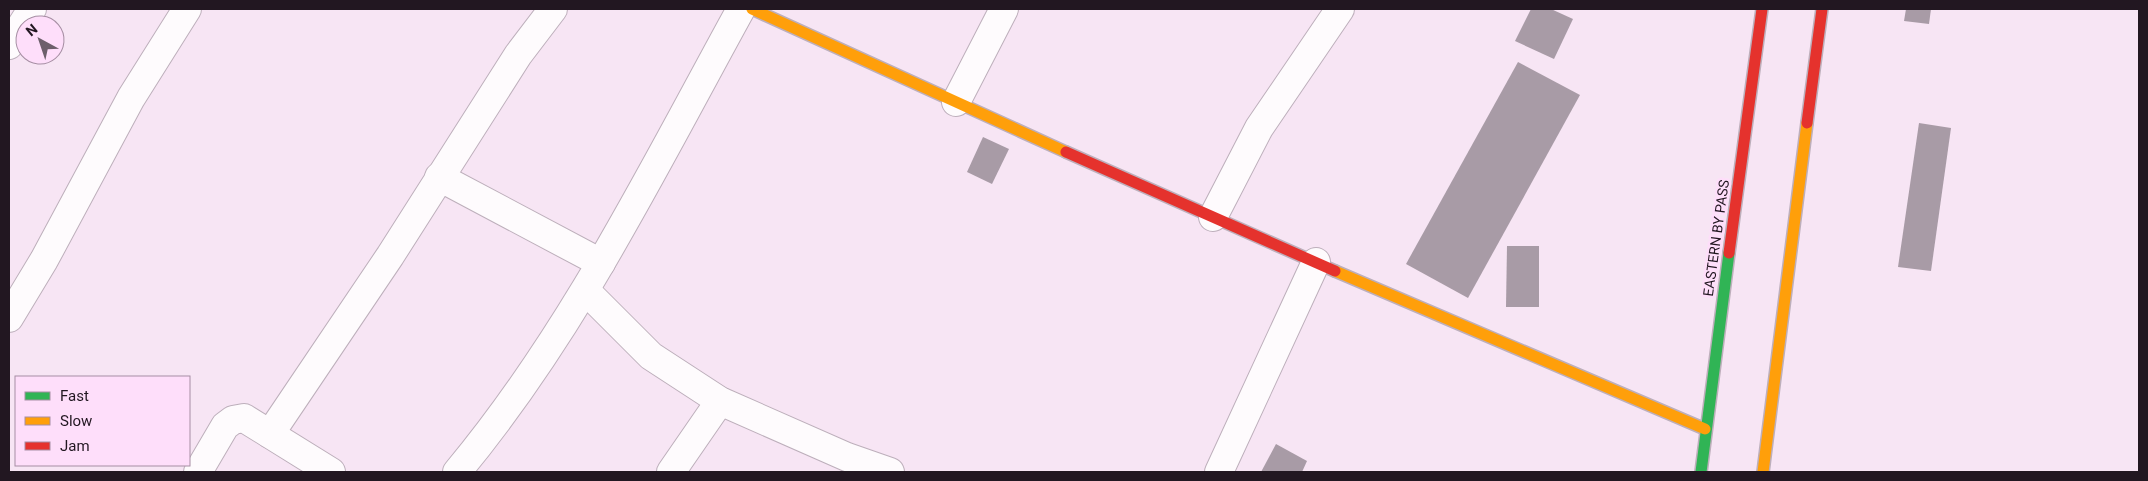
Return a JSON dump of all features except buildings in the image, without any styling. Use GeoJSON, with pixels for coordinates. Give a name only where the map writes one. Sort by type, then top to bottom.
{"type":"FeatureCollection","features":[{"type":"Feature","properties":{"kind":"street"},"geometry":{"type":"LineString","coordinates":[[9,45],[32,9]]}},
{"type":"Feature","properties":{"kind":"street"},"geometry":{"type":"LineString","coordinates":[[9,318],[44,260],[131,98],[187,9]]}},
{"type":"Feature","properties":{"kind":"street"},"geometry":{"type":"LineString","coordinates":[[270,434],[390,256],[518,56],[553,9]]}},
{"type":"Feature","properties":{"kind":"street"},"geometry":{"type":"LineString","coordinates":[[457,472],[516,396],[586,290],[741,9]]}},
{"type":"Feature","properties":{"kind":"street"},"geometry":{"type":"LineString","coordinates":[[752,9],[1213,217],[1705,429]]}},
{"type":"Feature","properties":{"kind":"street"},"geometry":{"type":"LineString","coordinates":[[956,102],[1004,9]]}},
{"type":"Feature","properties":{"kind":"street"},"geometry":{"type":"LineString","coordinates":[[1213,217],[1259,128],[1340,9]]}},
{"type":"Feature","properties":{"kind":"street","name":"EASTERN BY PASS"},"geometry":{"type":"LineString","coordinates":[[1701,472],[1705,429],[1762,9]]}},
{"type":"Feature","properties":{"kind":"street"},"geometry":{"type":"LineString","coordinates":[[1763,472],[1822,9]]}},
{"type":"Feature","properties":{"kind":"street"},"geometry":{"type":"LineString","coordinates":[[439,177],[600,263]]}},
{"type":"Feature","properties":{"kind":"street"},"geometry":{"type":"LineString","coordinates":[[1219,472],[1316,262]]}},
{"type":"Feature","properties":{"kind":"street"},"geometry":{"type":"LineString","coordinates":[[586,290],[651,356],[720,401],[842,465],[890,472]]}},
{"type":"Feature","properties":{"kind":"street"},"geometry":{"type":"LineString","coordinates":[[672,472],[720,401]]}},
{"type":"Feature","properties":{"kind":"street"},"geometry":{"type":"LineString","coordinates":[[198,472],[225,426],[233,420],[244,418],[332,472]]}},
{"type":"Feature","properties":{"kind":"traffic: fast"},"geometry":{"type":"LineString","coordinates":[[1701,472],[1729,253]]}},
{"type":"Feature","properties":{"kind":"traffic: slow"},"geometry":{"type":"LineString","coordinates":[[752,9],[1066,152]]}},
{"type":"Feature","properties":{"kind":"traffic: slow"},"geometry":{"type":"LineString","coordinates":[[1763,472],[1807,123]]}},
{"type":"Feature","properties":{"kind":"traffic: slow"},"geometry":{"type":"LineString","coordinates":[[1335,271],[1705,429]]}},
{"type":"Feature","properties":{"kind":"traffic: jam"},"geometry":{"type":"LineString","coordinates":[[1729,253],[1762,9]]}},
{"type":"Feature","properties":{"kind":"traffic: jam"},"geometry":{"type":"LineString","coordinates":[[1807,123],[1822,9]]}},
{"type":"Feature","properties":{"kind":"traffic: jam"},"geometry":{"type":"LineString","coordinates":[[1066,152],[1335,271]]}}]}
